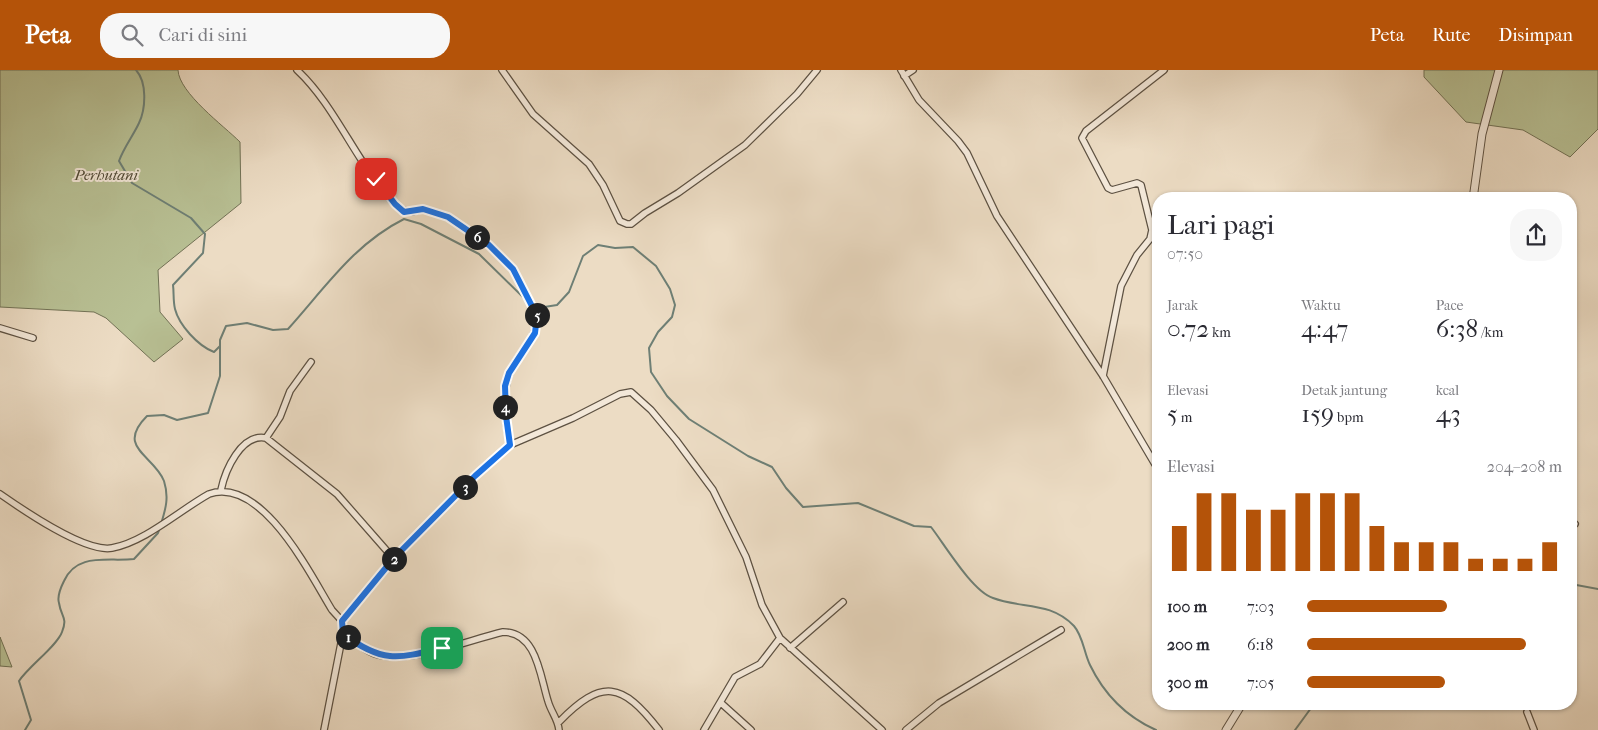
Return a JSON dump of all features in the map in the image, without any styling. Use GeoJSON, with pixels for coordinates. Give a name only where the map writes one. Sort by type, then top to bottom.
{"type":"FeatureCollection","features":[{"type":"Feature","properties":{"kind":"street"},"geometry":{"type":"LineString","coordinates":[[297,70],[316,90],[357,154],[395,204],[404,212],[423,209],[448,217],[496,252],[513,269],[537,316],[535,333],[509,373],[505,386],[506,416],[510,445]]}},
{"type":"Feature","properties":{"kind":"street"},"geometry":{"type":"LineString","coordinates":[[502,70],[534,114],[589,164],[603,185],[620,221],[627,224],[631,224],[645,212],[678,192],[745,145],[797,94],[816,70]]}},
{"type":"Feature","properties":{"kind":"street"},"geometry":{"type":"LineString","coordinates":[[914,70],[902,73],[919,100],[958,141],[967,154],[997,216],[1103,376],[1152,459]]}},
{"type":"Feature","properties":{"kind":"street"},"geometry":{"type":"LineString","coordinates":[[1103,376],[1121,286],[1137,255],[1150,239],[1152,230],[1141,185],[1137,183],[1112,190],[1108,188],[1082,138],[1086,130],[1164,70]]}},
{"type":"Feature","properties":{"kind":"street"},"geometry":{"type":"LineString","coordinates":[[1474,192],[1482,134],[1499,70]]}},
{"type":"Feature","properties":{"kind":"street"},"geometry":{"type":"LineString","coordinates":[[0,328],[33,338]]}},
{"type":"Feature","properties":{"kind":"street"},"geometry":{"type":"LineString","coordinates":[[266,438],[280,417],[290,390],[311,362]]}},
{"type":"Feature","properties":{"kind":"street"},"geometry":{"type":"LineString","coordinates":[[342,621],[394,558],[475,476],[510,445],[573,418],[620,394],[631,392],[636,395],[676,440],[713,490],[746,557],[762,605],[780,638],[881,730]]}},
{"type":"Feature","properties":{"kind":"street"},"geometry":{"type":"LineString","coordinates":[[221,490],[227,470],[238,452],[252,440],[266,438],[337,494],[394,558]]}},
{"type":"Feature","properties":{"kind":"street"},"geometry":{"type":"LineString","coordinates":[[0,494],[86,546],[112,548],[144,535],[201,498],[221,490],[247,499],[277,526],[332,610],[342,621],[343,634],[324,730]]}},
{"type":"Feature","properties":{"kind":"street"},"geometry":{"type":"LineString","coordinates":[[790,648],[842,602]]}},
{"type":"Feature","properties":{"kind":"street"},"geometry":{"type":"LineString","coordinates":[[906,730],[939,703],[1061,630]]}},
{"type":"Feature","properties":{"kind":"street"},"geometry":{"type":"LineString","coordinates":[[343,634],[374,653],[398,657],[442,648],[501,632],[513,632],[522,637],[532,650],[552,713],[559,722],[559,730]]}},
{"type":"Feature","properties":{"kind":"street"},"geometry":{"type":"LineString","coordinates":[[704,730],[735,677],[760,664],[780,638]]}},
{"type":"Feature","properties":{"kind":"street"},"geometry":{"type":"LineString","coordinates":[[559,722],[588,696],[603,691],[614,691],[633,700],[660,730]]}},
{"type":"Feature","properties":{"kind":"street"},"geometry":{"type":"LineString","coordinates":[[721,703],[751,730]]}},
{"type":"Feature","properties":{"kind":"street"},"geometry":{"type":"LineString","coordinates":[[1226,730],[1238,710]]}},
{"type":"Feature","properties":{"kind":"street"},"geometry":{"type":"LineString","coordinates":[[1527,712],[1534,730]]}},
{"type":"Feature","properties":{"kind":"green space","name":"Perhutani"},"geometry":{"type":"Polygon","coordinates":[[[0,70],[178,70],[180,79],[194,99],[240,142],[241,203],[158,270],[160,312],[183,339],[154,362],[106,318],[94,312],[0,307],[0,70]]]}},
{"type":"Feature","properties":{"kind":"green space"},"geometry":{"type":"Polygon","coordinates":[[[1424,70],[1598,70],[1598,129],[1570,157],[1523,130],[1466,122],[1424,77],[1424,70]]]}},
{"type":"Feature","properties":{"kind":"green space"},"geometry":{"type":"Polygon","coordinates":[[[0,637],[12,667],[0,666],[0,637]]]}},
{"type":"Feature","properties":{"kind":"waterway"},"geometry":{"type":"LineString","coordinates":[[136,70],[140,75],[144,88],[143,110],[139,123],[119,161],[132,183],[191,218],[205,234],[203,253],[173,285],[174,306],[181,322],[196,340],[214,352],[220,346]]}},
{"type":"Feature","properties":{"kind":"waterway"},"geometry":{"type":"LineString","coordinates":[[161,524],[166,502],[164,481],[153,464],[140,451],[136,444],[135,436],[138,427],[147,416],[164,415],[177,420],[208,413],[220,376],[220,340],[226,326],[247,323],[273,330],[288,329],[355,254],[386,229],[404,219],[421,224],[479,254],[527,301]]}},
{"type":"Feature","properties":{"kind":"waterway"},"geometry":{"type":"LineString","coordinates":[[535,306],[538,308],[557,305],[569,292],[583,256],[598,245],[615,248],[633,247],[656,266],[670,289],[675,305],[672,317],[658,332],[649,348],[651,372],[667,396],[689,419],[748,456],[772,467],[786,488],[803,507],[858,503],[914,526],[931,527],[959,567],[985,594],[1004,601],[1045,609],[1065,618],[1074,626],[1090,665],[1109,695],[1135,718],[1156,730]]}},
{"type":"Feature","properties":{"kind":"waterway"},"geometry":{"type":"LineString","coordinates":[[25,730],[31,720],[19,681],[55,643],[62,632],[64,620],[59,598],[64,581],[70,572],[77,566],[94,560],[134,559],[158,533],[160,528]]}},
{"type":"Feature","properties":{"kind":"waterway"},"geometry":{"type":"LineString","coordinates":[[1577,585],[1598,589]]}},
{"type":"Feature","properties":{"kind":"waterway"},"geometry":{"type":"LineString","coordinates":[[1295,730],[1310,710]]}},
{"type":"Feature","properties":{"kind":"route"},"geometry":{"type":"LineString","coordinates":[[376,179],[395,204],[404,212],[423,209],[448,217],[489,245],[513,269],[537,316],[535,333],[509,373],[505,386],[506,416],[510,445],[475,476],[394,558],[342,621],[343,634],[374,653],[398,657],[411,656],[442,648]]}}]}
